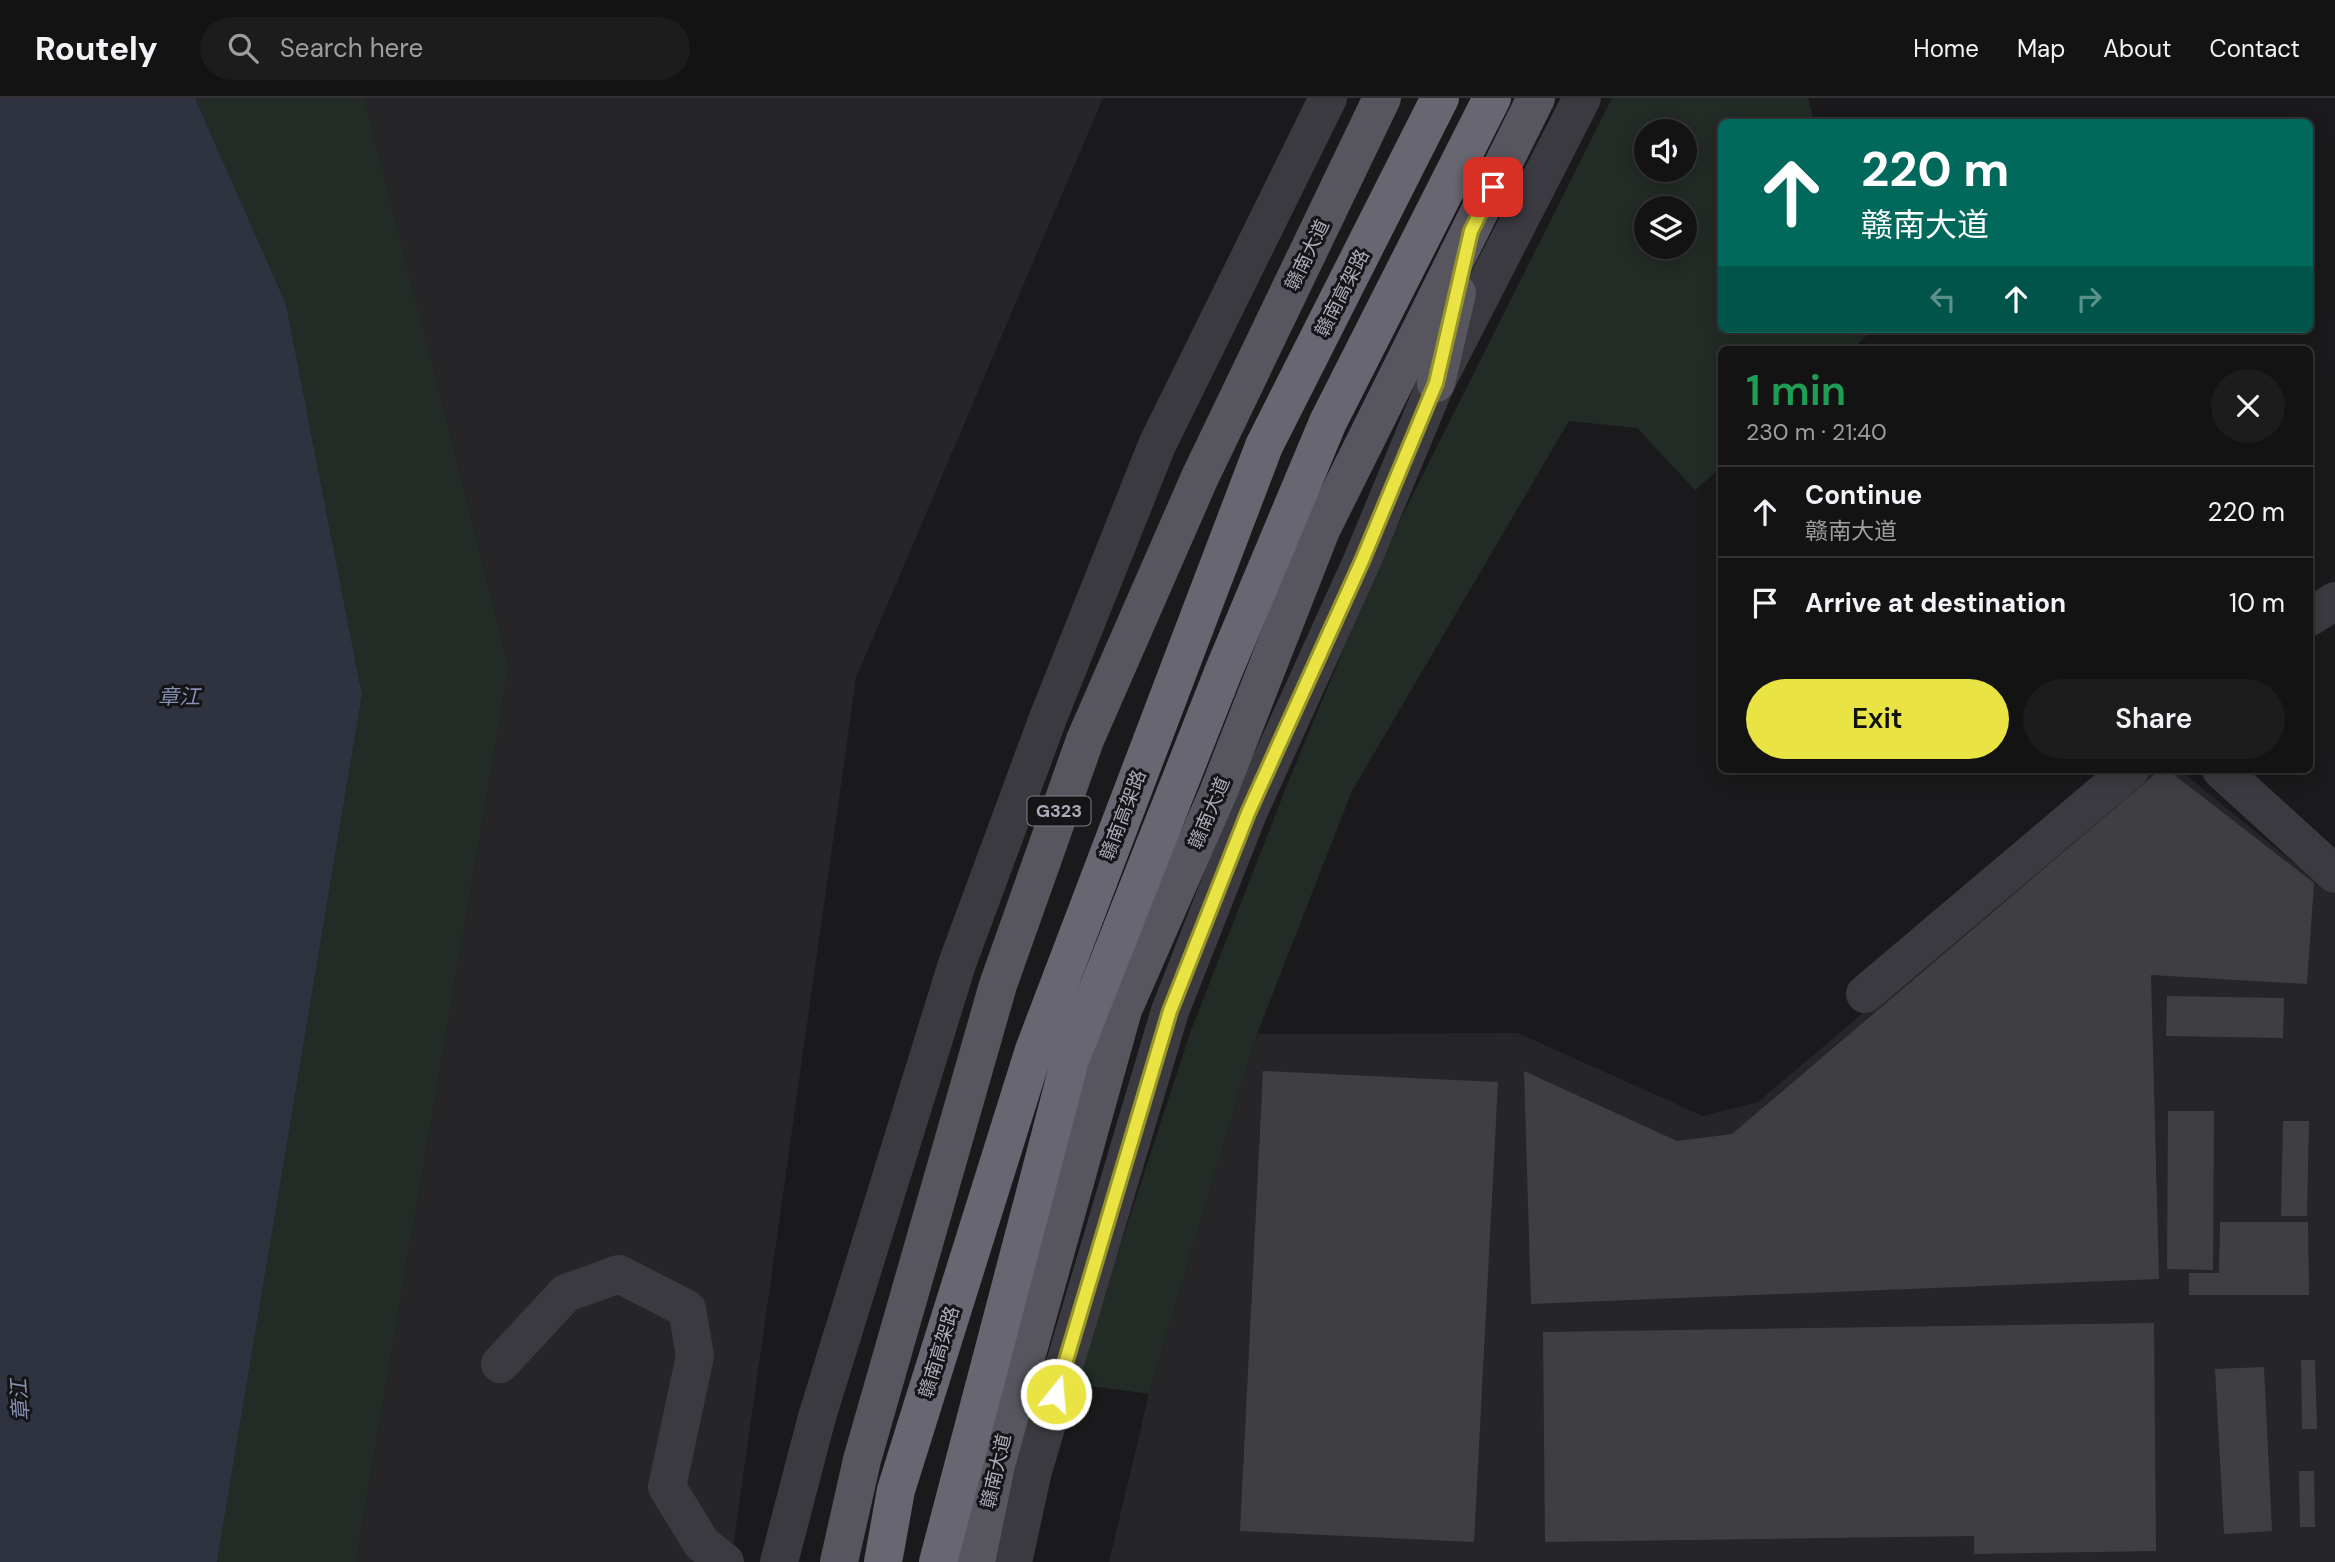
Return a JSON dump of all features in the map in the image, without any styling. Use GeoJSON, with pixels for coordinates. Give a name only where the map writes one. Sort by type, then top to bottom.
{"type":"FeatureCollection","features":[{"type":"Feature","properties":{"kind":"highway","name":"赣南高架路"},"geometry":{"type":"LineString","coordinates":[[883,1562],[896,1490],[1034,1050],[1264,446],[1440,98]]}},
{"type":"Feature","properties":{"kind":"highway"},"geometry":{"type":"LineString","coordinates":[[939,1562],[1070,1060],[1224,670],[1328,422],[1492,98]]}},
{"type":"Feature","properties":{"kind":"main road","name":"赣南大道"},"geometry":{"type":"LineString","coordinates":[[839,1562],[862,1460],[998,985],[1085,740],[1200,477],[1382,98]]}},
{"type":"Feature","properties":{"kind":"main road","name":"赣南大道"},"geometry":{"type":"LineString","coordinates":[[976,1562],[996,1465],[1123,1010],[1218,793],[1321,530],[1536,98]]}},
{"type":"Feature","properties":{"kind":"main road"},"geometry":{"type":"LineString","coordinates":[[1436,383],[1471,231]]}},
{"type":"Feature","properties":{"kind":"street"},"geometry":{"type":"LineString","coordinates":[[779,1562],[817,1417],[957,964],[1048,718],[1157,445],[1328,98]]}},
{"type":"Feature","properties":{"kind":"street"},"geometry":{"type":"LineString","coordinates":[[1013,1562],[1033,1471],[1170,1011],[1248,813],[1362,561],[1436,383],[1582,98]]}},
{"type":"Feature","properties":{"kind":"street"},"geometry":{"type":"LineString","coordinates":[[2313,615],[2335,601]]}},
{"type":"Feature","properties":{"kind":"street"},"geometry":{"type":"LineString","coordinates":[[1865,994],[2126,773]]}},
{"type":"Feature","properties":{"kind":"street"},"geometry":{"type":"LineString","coordinates":[[2224,773],[2335,874]]}},
{"type":"Feature","properties":{"kind":"street"},"geometry":{"type":"LineString","coordinates":[[500,1363],[566,1293],[619,1274],[687,1309],[695,1356],[667,1487],[702,1544],[725,1562]]}},
{"type":"Feature","properties":{"kind":"shaded area"},"geometry":{"type":"Polygon","coordinates":[[[195,98],[365,98],[509,667],[356,1562],[217,1562],[362,695],[286,304],[195,98]]]}},
{"type":"Feature","properties":{"kind":"shaded area"},"geometry":{"type":"Polygon","coordinates":[[[365,98],[1103,98],[856,678],[731,1562],[356,1562],[509,667],[365,98]]]}},
{"type":"Feature","properties":{"kind":"shaded area"},"geometry":{"type":"Polygon","coordinates":[[[1612,98],[1808,98],[1813,119],[1718,119],[1718,333],[1870,333],[1855,346],[1718,346],[1718,470],[1695,490],[1637,428],[1569,421],[1352,791],[1257,1034],[1149,1394],[1075,1384],[1190,1033],[1287,785],[1383,554],[1612,98]]]}},
{"type":"Feature","properties":{"kind":"shaded area"},"geometry":{"type":"Polygon","coordinates":[[[2145,773],[2184,773],[2327,890],[2335,891],[2335,1562],[1109,1562],[1149,1394],[1257,1034],[1518,1033],[1703,1116],[1758,1102],[2145,773]]]}},
{"type":"Feature","properties":{"kind":"water","name":"章江"},"geometry":{"type":"Polygon","coordinates":[[[0,98],[195,98],[286,304],[362,695],[217,1562],[0,1562],[0,98]]]}},
{"type":"Feature","properties":{"kind":"building"},"geometry":{"type":"Polygon","coordinates":[[[2156,773],[2172,773],[2314,883],[2307,984],[2151,975],[2159,1279],[1531,1304],[1524,1071],[1677,1141],[1732,1134],[2156,773]]]}},
{"type":"Feature","properties":{"kind":"building"},"geometry":{"type":"Polygon","coordinates":[[[2167,996],[2284,998],[2283,1038],[2166,1036],[2167,996]]]}},
{"type":"Feature","properties":{"kind":"building"},"geometry":{"type":"Polygon","coordinates":[[[1263,1071],[1498,1082],[1474,1542],[1240,1531],[1263,1071]]]}},
{"type":"Feature","properties":{"kind":"building"},"geometry":{"type":"Polygon","coordinates":[[[2168,1111],[2214,1111],[2213,1270],[2167,1269],[2168,1111]]]}},
{"type":"Feature","properties":{"kind":"building"},"geometry":{"type":"Polygon","coordinates":[[[2283,1121],[2309,1121],[2307,1216],[2281,1216],[2283,1121]]]}},
{"type":"Feature","properties":{"kind":"building"},"geometry":{"type":"Polygon","coordinates":[[[2220,1222],[2308,1222],[2309,1295],[2189,1295],[2189,1273],[2219,1273],[2220,1222]]]}},
{"type":"Feature","properties":{"kind":"building"},"geometry":{"type":"Polygon","coordinates":[[[2154,1323],[2156,1551],[1974,1554],[1974,1536],[1545,1542],[1543,1332],[2154,1323]]]}},
{"type":"Feature","properties":{"kind":"building"},"geometry":{"type":"Polygon","coordinates":[[[2301,1360],[2315,1360],[2317,1429],[2302,1429],[2301,1360]]]}},
{"type":"Feature","properties":{"kind":"building"},"geometry":{"type":"Polygon","coordinates":[[[2264,1367],[2272,1531],[2224,1534],[2215,1369],[2264,1367]]]}},
{"type":"Feature","properties":{"kind":"building"},"geometry":{"type":"Polygon","coordinates":[[[2299,1471],[2314,1471],[2315,1527],[2300,1527],[2299,1471]]]}},
{"type":"Feature","properties":{"kind":"route"},"geometry":{"type":"LineString","coordinates":[[1056,1394],[1170,1011],[1248,813],[1362,561],[1436,383],[1471,231],[1493,187]]}}]}
